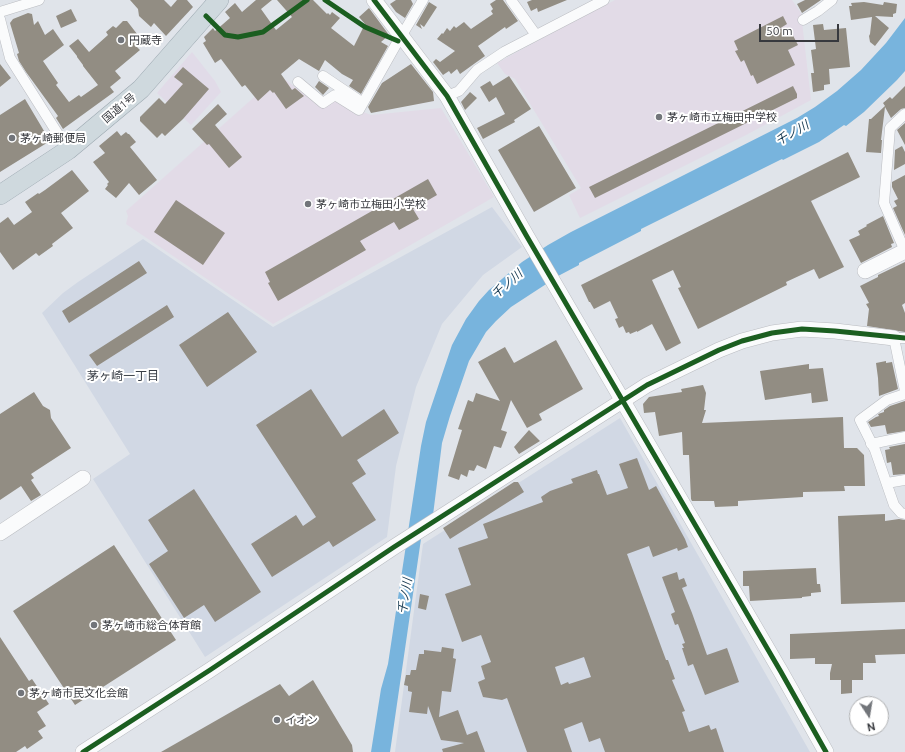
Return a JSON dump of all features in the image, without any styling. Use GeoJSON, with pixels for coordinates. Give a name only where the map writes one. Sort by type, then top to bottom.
{"type":"FeatureCollection","features":[{"type":"Feature","properties":{"kind":"highway","name":"国道1号"},"geometry":{"type":"LineString","coordinates":[[0,195],[68,150],[141,89],[219,0]]}},
{"type":"Feature","properties":{"kind":"street"},"geometry":{"type":"LineString","coordinates":[[0,12],[24,2],[39,0]]}},
{"type":"Feature","properties":{"kind":"street"},"geometry":{"type":"LineString","coordinates":[[374,0],[404,37],[447,96],[826,752]]}},
{"type":"Feature","properties":{"kind":"street"},"geometry":{"type":"LineString","coordinates":[[298,82],[323,103],[335,95],[359,110],[398,41],[404,37],[423,0]]}},
{"type":"Feature","properties":{"kind":"street"},"geometry":{"type":"LineString","coordinates":[[511,0],[536,35]]}},
{"type":"Feature","properties":{"kind":"street"},"geometry":{"type":"LineString","coordinates":[[447,96],[458,91],[477,70],[504,52],[604,0]]}},
{"type":"Feature","properties":{"kind":"street"},"geometry":{"type":"LineString","coordinates":[[803,20],[832,0]]}},
{"type":"Feature","properties":{"kind":"street"},"geometry":{"type":"LineString","coordinates":[[0,19],[10,58],[68,150]]}},
{"type":"Feature","properties":{"kind":"street"},"geometry":{"type":"LineString","coordinates":[[323,76],[363,103]]}},
{"type":"Feature","properties":{"kind":"street"},"geometry":{"type":"LineString","coordinates":[[865,271],[905,251],[884,203],[890,128],[905,114]]}},
{"type":"Feature","properties":{"kind":"street"},"geometry":{"type":"LineString","coordinates":[[83,752],[210,670],[394,547],[623,400],[647,385],[719,350],[772,333],[802,329],[900,338],[905,391]]}},
{"type":"Feature","properties":{"kind":"street"},"geometry":{"type":"LineString","coordinates":[[905,394],[887,400],[860,420],[875,450],[894,505],[905,514]]}},
{"type":"Feature","properties":{"kind":"street"},"geometry":{"type":"LineString","coordinates":[[871,444],[905,437]]}},
{"type":"Feature","properties":{"kind":"street"},"geometry":{"type":"LineString","coordinates":[[0,533],[83,478]]}},
{"type":"Feature","properties":{"kind":"street"},"geometry":{"type":"LineString","coordinates":[[887,483],[905,480]]}},
{"type":"Feature","properties":{"kind":"shaded area","name":"茅ヶ崎市立梅田中学校"},"geometry":{"type":"Polygon","coordinates":[[[615,0],[792,0],[801,13],[811,100],[748,134],[580,218],[569,195],[581,188],[515,79],[505,74],[497,63],[615,0]]]}},
{"type":"Feature","properties":{"kind":"shaded area"},"geometry":{"type":"Polygon","coordinates":[[[192,52],[215,81],[221,92],[191,125],[157,93],[192,52]]]}},
{"type":"Feature","properties":{"kind":"shaded area","name":"茅ヶ崎市立梅田小学校"},"geometry":{"type":"Polygon","coordinates":[[[279,75],[323,108],[332,101],[336,100],[358,116],[361,111],[371,115],[441,108],[494,197],[273,324],[126,224],[128,216],[126,211],[279,75]]]}},
{"type":"Feature","properties":{"kind":"shaded area"},"geometry":{"type":"Polygon","coordinates":[[[492,207],[522,247],[483,275],[442,324],[416,387],[396,466],[387,537],[205,657],[93,479],[130,454],[42,313],[63,293],[78,282],[143,239],[273,327],[492,207]]]}},
{"type":"Feature","properties":{"kind":"shaded area"},"geometry":{"type":"Polygon","coordinates":[[[620,418],[810,752],[395,752],[423,544],[620,418]]]}},
{"type":"Feature","properties":{"kind":"water","name":"千ノ川"},"geometry":{"type":"Polygon","coordinates":[[[905,18],[905,71],[864,112],[846,126],[844,125],[819,142],[641,229],[641,231],[579,263],[579,265],[560,275],[511,307],[486,332],[469,361],[442,443],[431,531],[421,539],[390,752],[371,752],[381,689],[388,664],[421,446],[426,422],[452,345],[466,319],[479,301],[489,290],[522,262],[548,245],[797,118],[815,107],[837,91],[861,70],[886,43],[905,18]]]}},
{"type":"Feature","properties":{"kind":"building"},"geometry":{"type":"Polygon","coordinates":[[[130,0],[164,0],[171,7],[177,0],[187,0],[193,7],[166,36],[154,23],[151,27],[139,16],[138,9],[130,0]]]}},
{"type":"Feature","properties":{"kind":"building"},"geometry":{"type":"Polygon","coordinates":[[[256,0],[272,0],[261,9],[276,30],[292,17],[277,0],[313,0],[327,14],[328,13],[330,15],[332,12],[340,18],[331,28],[354,46],[365,24],[359,17],[369,8],[389,35],[381,42],[388,46],[361,94],[349,86],[353,80],[342,74],[325,60],[319,71],[299,59],[281,74],[292,90],[295,88],[304,96],[286,109],[274,92],[273,93],[270,90],[258,101],[245,85],[242,87],[221,59],[215,63],[203,43],[206,41],[204,37],[213,28],[215,31],[230,18],[225,12],[235,3],[242,12],[256,0]]]}},
{"type":"Feature","properties":{"kind":"building"},"geometry":{"type":"Polygon","coordinates":[[[396,0],[411,0],[413,4],[405,18],[396,12],[390,4],[396,0]]]}},
{"type":"Feature","properties":{"kind":"building"},"geometry":{"type":"Polygon","coordinates":[[[496,0],[503,0],[518,21],[506,29],[505,27],[478,46],[485,56],[460,74],[457,69],[451,74],[449,71],[443,75],[433,62],[436,59],[440,62],[455,51],[437,39],[447,28],[450,31],[454,26],[456,28],[464,22],[471,29],[493,14],[491,11],[493,9],[490,4],[496,0]]]}},
{"type":"Feature","properties":{"kind":"building"},"geometry":{"type":"Polygon","coordinates":[[[532,0],[567,0],[538,12],[537,8],[531,11],[527,2],[532,0]]]}},
{"type":"Feature","properties":{"kind":"building"},"geometry":{"type":"Polygon","coordinates":[[[805,0],[821,0],[802,13],[797,4],[805,0]]]}},
{"type":"Feature","properties":{"kind":"building"},"geometry":{"type":"Polygon","coordinates":[[[429,2],[437,7],[424,27],[420,24],[422,29],[416,25],[429,2]]]}},
{"type":"Feature","properties":{"kind":"building"},"geometry":{"type":"Polygon","coordinates":[[[864,2],[883,5],[884,2],[897,4],[896,13],[893,14],[893,17],[875,16],[889,28],[875,46],[870,42],[869,36],[872,17],[851,20],[849,6],[852,6],[851,3],[864,2]]]}},
{"type":"Feature","properties":{"kind":"building"},"geometry":{"type":"Polygon","coordinates":[[[71,9],[77,21],[61,28],[56,16],[71,9]]]}},
{"type":"Feature","properties":{"kind":"building"},"geometry":{"type":"Polygon","coordinates":[[[28,13],[32,14],[34,25],[38,21],[45,35],[53,29],[64,45],[43,61],[58,83],[56,85],[69,102],[79,95],[81,97],[98,85],[69,46],[78,39],[89,52],[108,35],[106,32],[113,26],[116,28],[123,21],[127,21],[141,39],[135,45],[140,50],[115,71],[121,78],[110,87],[114,92],[63,129],[56,118],[58,116],[19,61],[17,54],[19,53],[10,23],[13,19],[28,13]]]}},
{"type":"Feature","properties":{"kind":"building"},"geometry":{"type":"Polygon","coordinates":[[[783,16],[787,24],[779,29],[789,28],[798,45],[788,50],[795,65],[757,84],[753,75],[751,76],[744,60],[741,62],[735,51],[738,50],[734,41],[783,16]]]}},
{"type":"Feature","properties":{"kind":"building"},"geometry":{"type":"Polygon","coordinates":[[[823,24],[824,30],[846,28],[850,67],[829,69],[830,84],[824,85],[824,90],[813,92],[811,73],[814,73],[811,50],[816,49],[813,25],[823,24]]]}},
{"type":"Feature","properties":{"kind":"building"},"geometry":{"type":"Polygon","coordinates":[[[0,64],[11,78],[0,87],[0,64]]]}},
{"type":"Feature","properties":{"kind":"building"},"geometry":{"type":"Polygon","coordinates":[[[411,64],[433,92],[434,101],[371,113],[368,107],[382,83],[411,64]]]}},
{"type":"Feature","properties":{"kind":"building"},"geometry":{"type":"Polygon","coordinates":[[[183,67],[209,89],[183,119],[165,136],[162,133],[157,138],[140,121],[140,117],[159,98],[165,104],[183,84],[174,77],[183,67]]]}},
{"type":"Feature","properties":{"kind":"building"},"geometry":{"type":"Polygon","coordinates":[[[509,76],[531,109],[514,120],[515,122],[483,139],[477,128],[505,114],[496,97],[489,102],[480,87],[490,81],[493,86],[509,76]]]}},
{"type":"Feature","properties":{"kind":"building"},"geometry":{"type":"Polygon","coordinates":[[[319,81],[329,88],[323,95],[315,87],[319,81]]]}},
{"type":"Feature","properties":{"kind":"building"},"geometry":{"type":"Polygon","coordinates":[[[793,86],[797,94],[797,98],[595,198],[589,187],[793,86]]]}},
{"type":"Feature","properties":{"kind":"building"},"geometry":{"type":"Polygon","coordinates":[[[905,86],[905,108],[901,109],[891,118],[885,107],[881,153],[866,152],[869,119],[871,119],[885,106],[883,103],[890,97],[892,99],[905,86]]]}},
{"type":"Feature","properties":{"kind":"building"},"geometry":{"type":"Polygon","coordinates":[[[470,92],[477,98],[465,110],[461,102],[470,92]]]}},
{"type":"Feature","properties":{"kind":"building"},"geometry":{"type":"Polygon","coordinates":[[[25,99],[50,141],[0,172],[0,115],[25,99]]]}},
{"type":"Feature","properties":{"kind":"building"},"geometry":{"type":"Polygon","coordinates":[[[218,104],[227,114],[215,125],[242,157],[229,168],[209,144],[207,145],[192,129],[218,104]]]}},
{"type":"Feature","properties":{"kind":"building"},"geometry":{"type":"Polygon","coordinates":[[[905,123],[905,145],[897,130],[905,123]]]}},
{"type":"Feature","properties":{"kind":"building"},"geometry":{"type":"Polygon","coordinates":[[[539,126],[576,188],[534,212],[498,150],[539,126]]]}},
{"type":"Feature","properties":{"kind":"building"},"geometry":{"type":"Polygon","coordinates":[[[117,131],[121,136],[126,132],[136,142],[130,147],[157,180],[139,195],[129,183],[116,198],[105,189],[109,182],[93,162],[105,153],[99,146],[117,131]]]}},
{"type":"Feature","properties":{"kind":"building"},"geometry":{"type":"Polygon","coordinates":[[[902,146],[905,152],[905,164],[894,170],[895,150],[902,146]]]}},
{"type":"Feature","properties":{"kind":"building"},"geometry":{"type":"Polygon","coordinates":[[[848,152],[860,177],[811,201],[844,267],[819,279],[814,269],[786,282],[787,285],[698,329],[678,288],[681,287],[673,270],[652,280],[681,343],[666,351],[652,324],[637,332],[630,334],[629,332],[626,333],[623,326],[619,328],[615,319],[618,318],[610,301],[594,309],[589,302],[581,285],[848,152]]]}},
{"type":"Feature","properties":{"kind":"building"},"geometry":{"type":"Polygon","coordinates":[[[72,170],[89,191],[61,213],[73,228],[39,256],[36,253],[13,270],[0,252],[0,223],[8,217],[14,225],[32,212],[25,202],[45,190],[72,170]]]}},
{"type":"Feature","properties":{"kind":"building"},"geometry":{"type":"Polygon","coordinates":[[[905,175],[905,235],[893,208],[897,206],[894,201],[898,199],[892,187],[892,182],[905,175]]]}},
{"type":"Feature","properties":{"kind":"building"},"geometry":{"type":"Polygon","coordinates":[[[428,179],[437,195],[413,209],[419,219],[399,230],[394,222],[360,241],[366,250],[278,301],[268,283],[270,282],[265,272],[428,179]]]}},
{"type":"Feature","properties":{"kind":"building"},"geometry":{"type":"Polygon","coordinates":[[[176,200],[225,233],[203,265],[154,232],[176,200]]]}},
{"type":"Feature","properties":{"kind":"building"},"geometry":{"type":"Polygon","coordinates":[[[883,216],[894,243],[891,244],[892,247],[861,263],[849,240],[860,235],[858,231],[867,226],[866,225],[883,216]]]}},
{"type":"Feature","properties":{"kind":"building"},"geometry":{"type":"Polygon","coordinates":[[[139,261],[147,273],[69,323],[62,311],[139,261]]]}},
{"type":"Feature","properties":{"kind":"building"},"geometry":{"type":"Polygon","coordinates":[[[905,262],[905,303],[902,305],[905,313],[905,332],[867,326],[869,309],[866,304],[869,303],[860,286],[878,277],[878,275],[905,262]]]}},
{"type":"Feature","properties":{"kind":"building"},"geometry":{"type":"Polygon","coordinates":[[[167,305],[174,317],[97,366],[89,355],[167,305]]]}},
{"type":"Feature","properties":{"kind":"building"},"geometry":{"type":"Polygon","coordinates":[[[228,312],[257,352],[207,387],[179,345],[228,312]]]}},
{"type":"Feature","properties":{"kind":"building"},"geometry":{"type":"Polygon","coordinates":[[[556,340],[583,389],[539,414],[542,420],[527,428],[511,400],[501,430],[507,432],[501,448],[494,446],[486,469],[477,465],[474,471],[469,470],[467,477],[461,474],[459,480],[448,476],[462,430],[458,429],[468,400],[473,402],[476,393],[500,401],[478,362],[505,347],[514,363],[556,340]]]}},
{"type":"Feature","properties":{"kind":"building"},"geometry":{"type":"Polygon","coordinates":[[[886,361],[886,363],[892,362],[898,389],[879,396],[876,363],[886,361]]]}},
{"type":"Feature","properties":{"kind":"building"},"geometry":{"type":"Polygon","coordinates":[[[809,364],[809,369],[823,368],[828,401],[812,403],[811,393],[765,400],[760,371],[809,364]]]}},
{"type":"Feature","properties":{"kind":"building"},"geometry":{"type":"Polygon","coordinates":[[[703,385],[706,393],[704,410],[706,410],[702,423],[843,417],[844,448],[857,448],[864,455],[865,486],[844,486],[845,491],[803,492],[803,497],[738,501],[738,506],[715,507],[714,501],[692,501],[689,455],[683,455],[682,432],[659,436],[655,412],[644,413],[643,404],[649,397],[682,392],[681,389],[703,385]]]}},
{"type":"Feature","properties":{"kind":"building"},"geometry":{"type":"Polygon","coordinates":[[[311,389],[342,437],[384,409],[399,433],[357,460],[366,474],[352,483],[376,520],[333,547],[329,541],[272,577],[251,544],[296,515],[303,526],[316,517],[256,425],[311,389]]]}},
{"type":"Feature","properties":{"kind":"building"},"geometry":{"type":"Polygon","coordinates":[[[34,392],[43,406],[50,410],[51,418],[71,448],[31,474],[34,478],[31,480],[41,495],[31,501],[21,486],[0,500],[0,414],[34,392]]]}},
{"type":"Feature","properties":{"kind":"building"},"geometry":{"type":"Polygon","coordinates":[[[905,401],[905,431],[887,434],[885,425],[871,427],[868,422],[879,416],[878,414],[884,412],[884,410],[890,406],[905,401]]]}},
{"type":"Feature","properties":{"kind":"building"},"geometry":{"type":"Polygon","coordinates":[[[529,430],[540,441],[519,454],[514,447],[529,430]]]}},
{"type":"Feature","properties":{"kind":"building"},"geometry":{"type":"Polygon","coordinates":[[[905,444],[905,474],[893,475],[891,462],[887,463],[885,450],[890,449],[889,447],[905,444]]]}},
{"type":"Feature","properties":{"kind":"building"},"geometry":{"type":"Polygon","coordinates":[[[637,458],[649,490],[656,486],[688,547],[678,551],[677,548],[653,557],[649,546],[627,554],[666,660],[668,660],[675,679],[672,680],[685,711],[682,712],[689,732],[709,725],[711,730],[716,728],[724,752],[605,752],[600,738],[589,742],[582,722],[564,729],[572,752],[527,752],[507,698],[502,700],[483,697],[478,682],[485,679],[481,666],[491,662],[481,635],[462,642],[445,594],[471,585],[458,548],[488,538],[483,524],[543,502],[541,497],[550,491],[573,483],[571,479],[597,470],[607,495],[628,488],[619,464],[637,458]],[[584,657],[555,667],[561,685],[591,677],[584,657]]]}},
{"type":"Feature","properties":{"kind":"building"},"geometry":{"type":"Polygon","coordinates":[[[514,482],[518,482],[524,492],[450,539],[443,528],[514,482]]]}},
{"type":"Feature","properties":{"kind":"building"},"geometry":{"type":"Polygon","coordinates":[[[194,489],[261,592],[215,622],[204,605],[184,618],[149,564],[168,551],[148,520],[194,489]]]}},
{"type":"Feature","properties":{"kind":"building"},"geometry":{"type":"Polygon","coordinates":[[[885,514],[885,521],[899,519],[905,520],[905,602],[841,604],[838,516],[885,514]]]}},
{"type":"Feature","properties":{"kind":"building","name":"茅ヶ崎市総合体育館"},"geometry":{"type":"Polygon","coordinates":[[[114,545],[176,640],[75,705],[13,611],[114,545]]]}},
{"type":"Feature","properties":{"kind":"building"},"geometry":{"type":"Polygon","coordinates":[[[816,568],[817,584],[820,584],[821,592],[811,593],[811,596],[802,598],[750,601],[749,586],[743,586],[743,571],[816,568]]]}},
{"type":"Feature","properties":{"kind":"building"},"geometry":{"type":"Polygon","coordinates":[[[677,572],[679,580],[684,578],[687,586],[682,588],[707,655],[727,648],[739,682],[705,695],[693,664],[688,666],[682,648],[684,648],[682,644],[685,643],[678,624],[675,625],[671,614],[675,612],[662,577],[677,572]]]}},
{"type":"Feature","properties":{"kind":"building"},"geometry":{"type":"Polygon","coordinates":[[[420,594],[429,596],[426,610],[418,608],[420,594]]]}},
{"type":"Feature","properties":{"kind":"building"},"geometry":{"type":"Polygon","coordinates":[[[905,629],[905,654],[875,655],[876,663],[863,663],[863,680],[852,680],[852,693],[841,694],[841,680],[830,680],[832,664],[815,664],[815,658],[790,659],[790,634],[905,629]]]}},
{"type":"Feature","properties":{"kind":"building","name":"茅ヶ崎市民文化会館"},"geometry":{"type":"Polygon","coordinates":[[[0,637],[29,681],[32,679],[49,704],[37,712],[46,726],[38,731],[43,738],[27,749],[25,746],[16,752],[0,752],[0,637]]]}},
{"type":"Feature","properties":{"kind":"building"},"geometry":{"type":"Polygon","coordinates":[[[442,647],[454,649],[453,658],[456,659],[451,692],[442,691],[439,717],[458,710],[467,735],[477,731],[485,752],[443,752],[442,749],[464,743],[441,740],[428,706],[427,714],[409,712],[412,692],[408,691],[408,686],[404,685],[406,675],[410,675],[411,670],[416,670],[419,654],[424,654],[424,650],[441,652],[442,647]]]}},
{"type":"Feature","properties":{"kind":"building","name":"イオン"},"geometry":{"type":"Polygon","coordinates":[[[313,680],[352,745],[353,752],[161,752],[280,684],[289,696],[313,680]]]}},
{"type":"Feature","properties":{"kind":"cycle path"},"geometry":{"type":"LineString","coordinates":[[206,16],[225,35],[238,37],[263,32],[307,0]]}},
{"type":"Feature","properties":{"kind":"cycle path"},"geometry":{"type":"LineString","coordinates":[[325,0],[365,27],[398,41]]}},
{"type":"Feature","properties":{"kind":"cycle path"},"geometry":{"type":"LineString","coordinates":[[374,0],[447,96],[826,752]]}},
{"type":"Feature","properties":{"kind":"cycle path"},"geometry":{"type":"LineString","coordinates":[[83,752],[210,670],[394,547],[647,385],[719,350],[742,341],[772,333],[802,329],[905,338]]}},
{"type":"Feature","properties":{"kind":"place","name":"円蔵寺"},"geometry":{"type":"Point","coordinates":[121,40]}},
{"type":"Feature","properties":{"kind":"place","name":"茅ヶ崎市立梅田中学校"},"geometry":{"type":"Point","coordinates":[659,117]}},
{"type":"Feature","properties":{"kind":"place","name":"茅ヶ崎郵便局"},"geometry":{"type":"Point","coordinates":[12,138]}},
{"type":"Feature","properties":{"kind":"place","name":"茅ヶ崎市立梅田小学校"},"geometry":{"type":"Point","coordinates":[308,204]}},
{"type":"Feature","properties":{"kind":"place","name":"茅ヶ崎市総合体育館"},"geometry":{"type":"Point","coordinates":[94,625]}},
{"type":"Feature","properties":{"kind":"place","name":"茅ヶ崎市民文化会館"},"geometry":{"type":"Point","coordinates":[21,693]}},
{"type":"Feature","properties":{"kind":"place","name":"イオン"},"geometry":{"type":"Point","coordinates":[277,720]}},
{"type":"Feature","properties":{"kind":"district","name":"茅ヶ崎一丁目"},"geometry":{"type":"Point","coordinates":[123,376]}}]}
